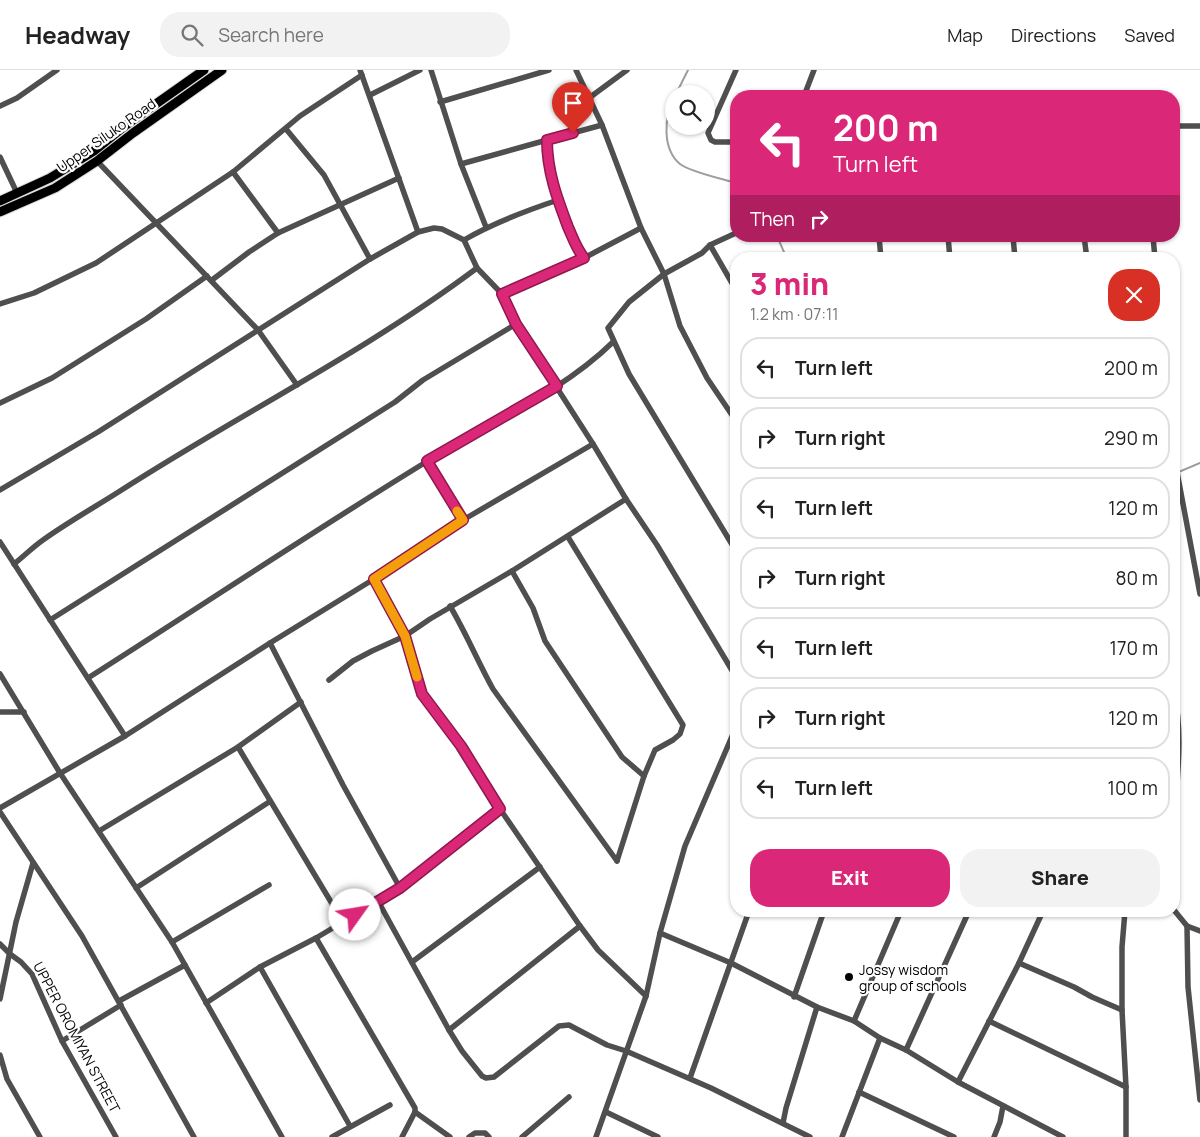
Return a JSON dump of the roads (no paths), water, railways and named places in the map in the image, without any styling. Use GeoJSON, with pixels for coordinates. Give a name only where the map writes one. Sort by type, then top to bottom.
{"type":"FeatureCollection","features":[{"type":"Feature","properties":{"kind":"main road","name":"Upper Siluko Road"},"geometry":{"type":"LineString","coordinates":[[0,201],[50,178],[94,150],[204,70]]}},
{"type":"Feature","properties":{"kind":"main road","name":"Upper Siluko Road"},"geometry":{"type":"LineString","coordinates":[[0,212],[55,188],[98,161],[133,133],[222,70]]}},
{"type":"Feature","properties":{"kind":"street"},"geometry":{"type":"LineString","coordinates":[[0,106],[17,98],[57,70]]}},
{"type":"Feature","properties":{"kind":"street"},"geometry":{"type":"LineString","coordinates":[[370,95],[420,70]]}},
{"type":"Feature","properties":{"kind":"street"},"geometry":{"type":"LineString","coordinates":[[431,70],[461,164],[486,227]]}},
{"type":"Feature","properties":{"kind":"street"},"geometry":{"type":"LineString","coordinates":[[440,102],[549,70]]}},
{"type":"Feature","properties":{"kind":"street"},"geometry":{"type":"LineString","coordinates":[[576,70],[602,125],[641,228],[664,274],[680,326],[707,378],[730,412]]}},
{"type":"Feature","properties":{"kind":"street"},"geometry":{"type":"LineString","coordinates":[[589,98],[627,70]]}},
{"type":"Feature","properties":{"kind":"street"},"geometry":{"type":"LineString","coordinates":[[730,142],[715,142],[711,140],[708,133],[736,70]]}},
{"type":"Feature","properties":{"kind":"street"},"geometry":{"type":"LineString","coordinates":[[806,90],[814,70]]}},
{"type":"Feature","properties":{"kind":"street"},"geometry":{"type":"LineString","coordinates":[[0,304],[34,293],[96,263],[233,172],[314,106],[361,72],[418,232]]}},
{"type":"Feature","properties":{"kind":"street"},"geometry":{"type":"LineString","coordinates":[[461,164],[602,125]]}},
{"type":"Feature","properties":{"kind":"street"},"geometry":{"type":"LineString","coordinates":[[1180,126],[1200,126]]}},
{"type":"Feature","properties":{"kind":"street"},"geometry":{"type":"LineString","coordinates":[[286,129],[324,175],[370,260]]}},
{"type":"Feature","properties":{"kind":"street"},"geometry":{"type":"LineString","coordinates":[[547,140],[547,158],[558,200],[576,248],[584,258]]}},
{"type":"Feature","properties":{"kind":"street"},"geometry":{"type":"LineString","coordinates":[[0,157],[18,193]]}},
{"type":"Feature","properties":{"kind":"street"},"geometry":{"type":"LineString","coordinates":[[98,161],[258,330],[297,385]]}},
{"type":"Feature","properties":{"kind":"street"},"geometry":{"type":"LineString","coordinates":[[233,172],[278,234]]}},
{"type":"Feature","properties":{"kind":"street"},"geometry":{"type":"LineString","coordinates":[[1,402],[52,378],[278,234],[399,178]]}},
{"type":"Feature","properties":{"kind":"street"},"geometry":{"type":"LineString","coordinates":[[464,240],[486,227],[532,208],[558,200]]}},
{"type":"Feature","properties":{"kind":"street"},"geometry":{"type":"LineString","coordinates":[[0,490],[98,432],[370,260],[418,232],[434,228],[442,229],[464,240],[477,268],[502,294],[516,324],[557,386],[626,499],[658,545],[730,667]]}},
{"type":"Feature","properties":{"kind":"street"},"geometry":{"type":"LineString","coordinates":[[502,294],[584,258],[641,228]]}},
{"type":"Feature","properties":{"kind":"street"},"geometry":{"type":"LineString","coordinates":[[730,236],[710,245],[702,253],[664,274],[629,302],[608,328],[629,374],[730,541]]}},
{"type":"Feature","properties":{"kind":"street"},"geometry":{"type":"LineString","coordinates":[[710,245],[730,280]]}},
{"type":"Feature","properties":{"kind":"street"},"geometry":{"type":"LineString","coordinates":[[14,564],[43,540],[181,452],[297,385],[396,323],[477,268]]}},
{"type":"Feature","properties":{"kind":"street"},"geometry":{"type":"LineString","coordinates":[[50,620],[395,402],[423,380],[516,324]]}},
{"type":"Feature","properties":{"kind":"street"},"geometry":{"type":"LineString","coordinates":[[88,678],[427,461],[557,386],[594,360],[613,342]]}},
{"type":"Feature","properties":{"kind":"street"},"geometry":{"type":"LineString","coordinates":[[194,1137],[82,936],[0,810],[60,772],[125,736],[374,579],[463,520],[593,444]]}},
{"type":"Feature","properties":{"kind":"street"},"geometry":{"type":"LineString","coordinates":[[427,461],[463,520]]}},
{"type":"Feature","properties":{"kind":"street"},"geometry":{"type":"LineString","coordinates":[[1180,487],[1200,594]]}},
{"type":"Feature","properties":{"kind":"street"},"geometry":{"type":"LineString","coordinates":[[329,680],[360,657],[405,636],[450,606],[568,537],[626,499]]}},
{"type":"Feature","properties":{"kind":"street"},"geometry":{"type":"LineString","coordinates":[[450,606],[465,631],[493,689],[617,861],[644,776],[655,750],[680,734],[683,725],[568,537]]}},
{"type":"Feature","properties":{"kind":"street"},"geometry":{"type":"LineString","coordinates":[[0,542],[125,736]]}},
{"type":"Feature","properties":{"kind":"street"},"geometry":{"type":"LineString","coordinates":[[512,571],[533,608],[546,641],[622,757],[644,776]]}},
{"type":"Feature","properties":{"kind":"street"},"geometry":{"type":"LineString","coordinates":[[374,579],[405,636],[422,694],[461,746],[500,809],[580,926],[598,950],[646,996]]}},
{"type":"Feature","properties":{"kind":"street"},"geometry":{"type":"LineString","coordinates":[[270,643],[400,888]]}},
{"type":"Feature","properties":{"kind":"street"},"geometry":{"type":"LineString","coordinates":[[0,674],[60,772],[172,942],[282,1137]]}},
{"type":"Feature","properties":{"kind":"street"},"geometry":{"type":"LineString","coordinates":[[99,831],[238,747],[301,702]]}},
{"type":"Feature","properties":{"kind":"street"},"geometry":{"type":"LineString","coordinates":[[0,712],[24,712]]}},
{"type":"Feature","properties":{"kind":"street"},"geometry":{"type":"LineString","coordinates":[[596,1137],[646,996],[660,933],[685,846],[730,741]]}},
{"type":"Feature","properties":{"kind":"street"},"geometry":{"type":"LineString","coordinates":[[238,747],[269,802],[343,922]]}},
{"type":"Feature","properties":{"kind":"street"},"geometry":{"type":"LineString","coordinates":[[136,888],[269,802]]}},
{"type":"Feature","properties":{"kind":"street"},"geometry":{"type":"LineString","coordinates":[[206,1003],[260,968],[316,938],[400,888],[500,809]]}},
{"type":"Feature","properties":{"kind":"street"},"geometry":{"type":"LineString","coordinates":[[0,999],[16,922],[33,863]]}},
{"type":"Feature","properties":{"kind":"street"},"geometry":{"type":"LineString","coordinates":[[412,962],[540,867]]}},
{"type":"Feature","properties":{"kind":"street"},"geometry":{"type":"LineString","coordinates":[[172,942],[269,885]]}},
{"type":"Feature","properties":{"kind":"street"},"geometry":{"type":"LineString","coordinates":[[378,901],[462,1051],[482,1076],[486,1078],[494,1077],[564,1024],[607,1045],[690,1078],[810,1137]]}},
{"type":"Feature","properties":{"kind":"street"},"geometry":{"type":"LineString","coordinates":[[690,1078],[747,917]]}},
{"type":"Feature","properties":{"kind":"street"},"geometry":{"type":"LineString","coordinates":[[794,997],[822,917]]}},
{"type":"Feature","properties":{"kind":"street"},"geometry":{"type":"LineString","coordinates":[[854,1021],[898,917]]}},
{"type":"Feature","properties":{"kind":"street"},"geometry":{"type":"LineString","coordinates":[[906,1050],[966,917]]}},
{"type":"Feature","properties":{"kind":"street"},"geometry":{"type":"LineString","coordinates":[[958,1082],[1019,963],[1040,917]]}},
{"type":"Feature","properties":{"kind":"street"},"geometry":{"type":"LineString","coordinates":[[1124,917],[1122,947],[1122,1010],[1126,1087],[1126,1137]]}},
{"type":"Feature","properties":{"kind":"street"},"geometry":{"type":"LineString","coordinates":[[1180,917],[1187,926],[1200,932]]}},
{"type":"Feature","properties":{"kind":"street"},"geometry":{"type":"LineString","coordinates":[[450,1030],[580,926]]}},
{"type":"Feature","properties":{"kind":"street"},"geometry":{"type":"LineString","coordinates":[[1187,926],[1188,987],[1200,1100]]}},
{"type":"Feature","properties":{"kind":"street"},"geometry":{"type":"LineString","coordinates":[[660,933],[730,963],[817,1008],[854,1021],[880,1038],[906,1050],[958,1082],[1063,1137]]}},
{"type":"Feature","properties":{"kind":"street"},"geometry":{"type":"LineString","coordinates":[[316,938],[415,1108],[415,1112],[402,1137]]}},
{"type":"Feature","properties":{"kind":"street","name":"UPPER OROMIYAN STREET"},"geometry":{"type":"LineString","coordinates":[[0,944],[22,962],[32,974],[62,1041],[116,1137]]}},
{"type":"Feature","properties":{"kind":"street"},"geometry":{"type":"LineString","coordinates":[[1019,963],[1074,987],[1092,998],[1122,1010]]}},
{"type":"Feature","properties":{"kind":"street"},"geometry":{"type":"LineString","coordinates":[[62,1041],[120,1003],[185,966]]}},
{"type":"Feature","properties":{"kind":"street"},"geometry":{"type":"LineString","coordinates":[[260,968],[350,1126]]}},
{"type":"Feature","properties":{"kind":"street"},"geometry":{"type":"LineString","coordinates":[[783,1123],[817,1008]]}},
{"type":"Feature","properties":{"kind":"street"},"geometry":{"type":"LineString","coordinates":[[989,1021],[1126,1087]]}},
{"type":"Feature","properties":{"kind":"street"},"geometry":{"type":"LineString","coordinates":[[842,1137],[880,1038]]}},
{"type":"Feature","properties":{"kind":"street"},"geometry":{"type":"LineString","coordinates":[[0,1055],[7,1079],[40,1137]]}},
{"type":"Feature","properties":{"kind":"street"},"geometry":{"type":"LineString","coordinates":[[859,1092],[954,1137]]}},
{"type":"Feature","properties":{"kind":"street"},"geometry":{"type":"LineString","coordinates":[[522,1137],[569,1097]]}},
{"type":"Feature","properties":{"kind":"street"},"geometry":{"type":"LineString","coordinates":[[332,1137],[390,1105]]}},
{"type":"Feature","properties":{"kind":"street"},"geometry":{"type":"LineString","coordinates":[[994,1137],[1000,1122],[1003,1106]]}},
{"type":"Feature","properties":{"kind":"street"},"geometry":{"type":"LineString","coordinates":[[415,1112],[450,1137]]}},
{"type":"Feature","properties":{"kind":"street"},"geometry":{"type":"LineString","coordinates":[[606,1112],[658,1137]]}},
{"type":"Feature","properties":{"kind":"street"},"geometry":{"type":"LineString","coordinates":[[469,1137],[475,1133],[486,1133],[489,1137]]}},
{"type":"Feature","properties":{"kind":"waterway"},"geometry":{"type":"LineString","coordinates":[[680,85],[688,70]]}},
{"type":"Feature","properties":{"kind":"waterway"},"geometry":{"type":"LineString","coordinates":[[666,135],[670,150],[680,164],[691,170],[730,181]]}},
{"type":"Feature","properties":{"kind":"waterway"},"geometry":{"type":"LineString","coordinates":[[780,242],[784,252]]}},
{"type":"Feature","properties":{"kind":"waterway"},"geometry":{"type":"LineString","coordinates":[[1180,471],[1200,463]]}},
{"type":"Feature","properties":{"kind":"place","name":"Jossy wisdom group of schools"},"geometry":{"type":"Point","coordinates":[849,977]}}]}
